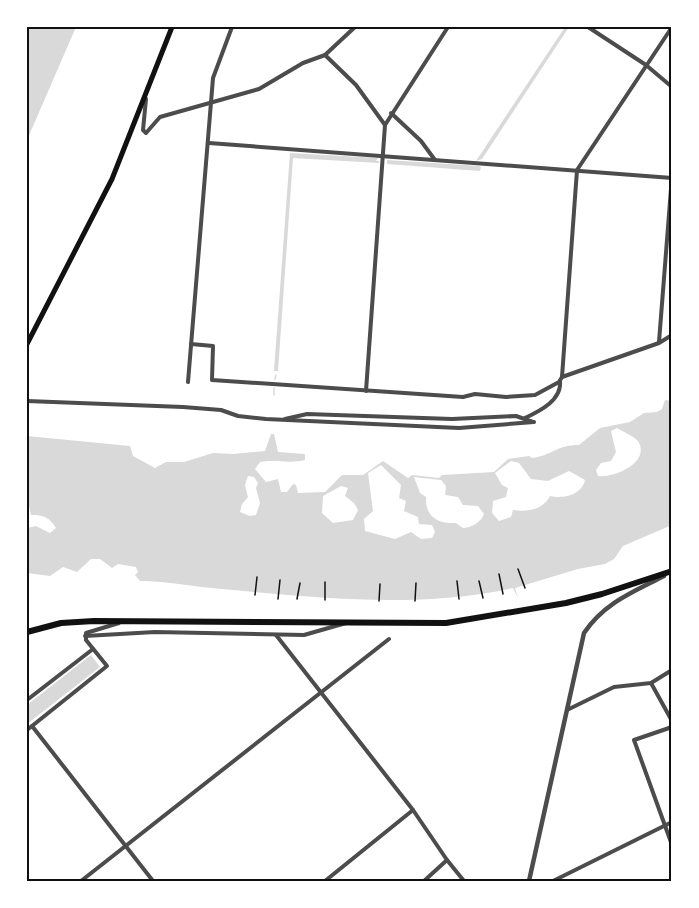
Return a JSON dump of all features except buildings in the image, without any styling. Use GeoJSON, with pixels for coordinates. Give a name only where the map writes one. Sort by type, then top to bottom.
{"type":"FeatureCollection","features":[{"type":"Feature","properties":{"kind":"main road"},"geometry":{"type":"LineString","coordinates":[[27,344],[112,179],[146,99],[172,27]]}},
{"type":"Feature","properties":{"kind":"main road"},"geometry":{"type":"LineString","coordinates":[[27,632],[61,623],[123,621],[446,623],[593,596],[672,571]]}},
{"type":"Feature","properties":{"kind":"street"},"geometry":{"type":"LineString","coordinates":[[188,382],[213,78],[232,27]]}},
{"type":"Feature","properties":{"kind":"street"},"geometry":{"type":"LineString","coordinates":[[146,99],[143,130],[146,133],[160,117],[233,98],[259,88],[303,63],[325,55],[355,27]]}},
{"type":"Feature","properties":{"kind":"street"},"geometry":{"type":"LineString","coordinates":[[366,391],[385,125],[448,27]]}},
{"type":"Feature","properties":{"kind":"street"},"geometry":{"type":"LineString","coordinates":[[588,27],[646,65],[672,87]]}},
{"type":"Feature","properties":{"kind":"street"},"geometry":{"type":"LineString","coordinates":[[525,418],[539,411],[556,397],[561,387],[577,171],[672,27]]}},
{"type":"Feature","properties":{"kind":"street"},"geometry":{"type":"LineString","coordinates":[[325,55],[356,85],[385,125]]}},
{"type":"Feature","properties":{"kind":"street"},"geometry":{"type":"LineString","coordinates":[[391,113],[421,141],[435,160]]}},
{"type":"Feature","properties":{"kind":"street"},"geometry":{"type":"LineString","coordinates":[[209,143],[672,177],[659,343]]}},
{"type":"Feature","properties":{"kind":"street"},"geometry":{"type":"LineString","coordinates":[[192,344],[213,346],[212,380],[417,396],[463,397],[475,394],[506,397],[535,395],[561,379],[659,343],[672,335]]}},
{"type":"Feature","properties":{"kind":"street"},"geometry":{"type":"LineString","coordinates":[[27,401],[183,407],[221,410],[238,416],[284,419],[487,428],[534,422],[525,418],[452,419],[307,414],[284,419]]}},
{"type":"Feature","properties":{"kind":"street"},"geometry":{"type":"LineString","coordinates":[[529,881],[584,633],[594,618],[614,601],[672,571]]}},
{"type":"Feature","properties":{"kind":"street"},"geometry":{"type":"LineString","coordinates":[[85,636],[90,629],[123,621]]}},
{"type":"Feature","properties":{"kind":"street"},"geometry":{"type":"LineString","coordinates":[[85,636],[155,632],[304,635],[341,627],[347,623]]}},
{"type":"Feature","properties":{"kind":"street"},"geometry":{"type":"LineString","coordinates":[[276,635],[413,810],[464,881]]}},
{"type":"Feature","properties":{"kind":"street"},"geometry":{"type":"LineString","coordinates":[[27,730],[107,666],[85,636]]}},
{"type":"Feature","properties":{"kind":"street"},"geometry":{"type":"LineString","coordinates":[[81,881],[389,639]]}},
{"type":"Feature","properties":{"kind":"street"},"geometry":{"type":"LineString","coordinates":[[27,700],[93,649]]}},
{"type":"Feature","properties":{"kind":"street"},"geometry":{"type":"LineString","coordinates":[[567,710],[614,687],[651,682],[672,670]]}},
{"type":"Feature","properties":{"kind":"street"},"geometry":{"type":"LineString","coordinates":[[651,682],[672,721]]}},
{"type":"Feature","properties":{"kind":"street"},"geometry":{"type":"LineString","coordinates":[[32,726],[153,881]]}},
{"type":"Feature","properties":{"kind":"street"},"geometry":{"type":"LineString","coordinates":[[672,727],[634,740],[672,845]]}},
{"type":"Feature","properties":{"kind":"street"},"geometry":{"type":"LineString","coordinates":[[325,881],[413,810]]}},
{"type":"Feature","properties":{"kind":"street"},"geometry":{"type":"LineString","coordinates":[[552,881],[672,822]]}},
{"type":"Feature","properties":{"kind":"street"},"geometry":{"type":"LineString","coordinates":[[424,881],[447,860]]}},
{"type":"Feature","properties":{"kind":"path"},"geometry":{"type":"LineString","coordinates":[[518,569],[525,588]]}},
{"type":"Feature","properties":{"kind":"path"},"geometry":{"type":"LineString","coordinates":[[499,574],[503,594]]}},
{"type":"Feature","properties":{"kind":"path"},"geometry":{"type":"LineString","coordinates":[[255,595],[257,577]]}},
{"type":"Feature","properties":{"kind":"path"},"geometry":{"type":"LineString","coordinates":[[279,599],[280,580]]}},
{"type":"Feature","properties":{"kind":"path"},"geometry":{"type":"LineString","coordinates":[[457,581],[459,599]]}},
{"type":"Feature","properties":{"kind":"path"},"geometry":{"type":"LineString","coordinates":[[479,581],[483,598]]}},
{"type":"Feature","properties":{"kind":"path"},"geometry":{"type":"LineString","coordinates":[[325,600],[326,582]]}},
{"type":"Feature","properties":{"kind":"path"},"geometry":{"type":"LineString","coordinates":[[297,599],[300,583]]}},
{"type":"Feature","properties":{"kind":"path"},"geometry":{"type":"LineString","coordinates":[[415,601],[416,583]]}},
{"type":"Feature","properties":{"kind":"path"},"geometry":{"type":"LineString","coordinates":[[379,601],[380,584]]}},
{"type":"Feature","properties":{"kind":"shaded area"},"geometry":{"type":"Polygon","coordinates":[[[27,27],[76,27],[27,140],[27,27]]]}},
{"type":"Feature","properties":{"kind":"shaded area"},"geometry":{"type":"Polygon","coordinates":[[[565,27],[569,27],[482,159],[476,161],[565,27]]]}},
{"type":"Feature","properties":{"kind":"shaded area"},"geometry":{"type":"Polygon","coordinates":[[[290,153],[378,158],[376,161],[379,163],[293,158],[278,371],[274,371],[290,153]]]}},
{"type":"Feature","properties":{"kind":"shaded area"},"geometry":{"type":"Polygon","coordinates":[[[387,160],[481,167],[480,171],[387,164],[387,160]]]}},
{"type":"Feature","properties":{"kind":"shaded area"},"geometry":{"type":"Polygon","coordinates":[[[665,400],[672,401],[672,525],[623,546],[614,559],[605,564],[578,569],[515,588],[518,598],[513,588],[441,598],[368,600],[212,588],[140,581],[135,575],[138,572],[136,567],[118,564],[112,568],[100,559],[91,559],[77,572],[63,567],[50,576],[27,573],[27,528],[36,526],[50,533],[56,528],[46,517],[31,515],[27,505],[27,436],[130,446],[133,456],[155,468],[166,462],[184,462],[213,453],[265,451],[271,434],[274,434],[278,452],[305,454],[305,460],[260,462],[255,469],[266,482],[278,479],[281,492],[287,492],[293,484],[296,485],[298,493],[325,492],[342,475],[363,475],[383,461],[408,478],[412,475],[439,478],[442,475],[494,472],[508,459],[539,457],[571,445],[579,445],[600,428],[630,422],[644,413],[657,412],[662,409],[665,400]],[[617,428],[611,431],[616,452],[611,461],[601,463],[596,470],[598,476],[622,471],[636,462],[640,456],[641,449],[636,439],[617,428]],[[511,461],[495,473],[502,485],[508,488],[506,497],[493,501],[492,513],[499,521],[511,517],[513,510],[524,511],[539,507],[550,496],[571,495],[580,489],[585,480],[569,471],[548,481],[531,479],[519,463],[511,461]],[[381,465],[368,473],[373,511],[364,519],[365,531],[395,539],[411,532],[421,539],[432,538],[435,532],[432,525],[419,524],[418,517],[404,511],[406,501],[399,498],[401,485],[381,465]],[[248,476],[245,485],[248,497],[242,504],[240,512],[250,516],[256,515],[260,503],[256,488],[258,483],[254,477],[248,476]],[[414,477],[420,493],[426,497],[428,510],[434,518],[456,523],[463,528],[476,524],[484,514],[478,506],[463,505],[458,497],[445,495],[446,486],[441,480],[414,477]],[[341,486],[323,496],[322,513],[333,523],[353,520],[358,510],[354,503],[345,496],[348,488],[341,486]]]}},
{"type":"Feature","properties":{"kind":"shaded area"},"geometry":{"type":"Polygon","coordinates":[[[91,655],[100,667],[27,724],[27,705],[91,655]]]}},
{"type":"Feature","properties":{"kind":"waterway"},"geometry":{"type":"LineString","coordinates":[[275,379],[276,375]]}},
{"type":"Feature","properties":{"kind":"waterway"},"geometry":{"type":"LineString","coordinates":[[274,388],[274,395]]}}]}
